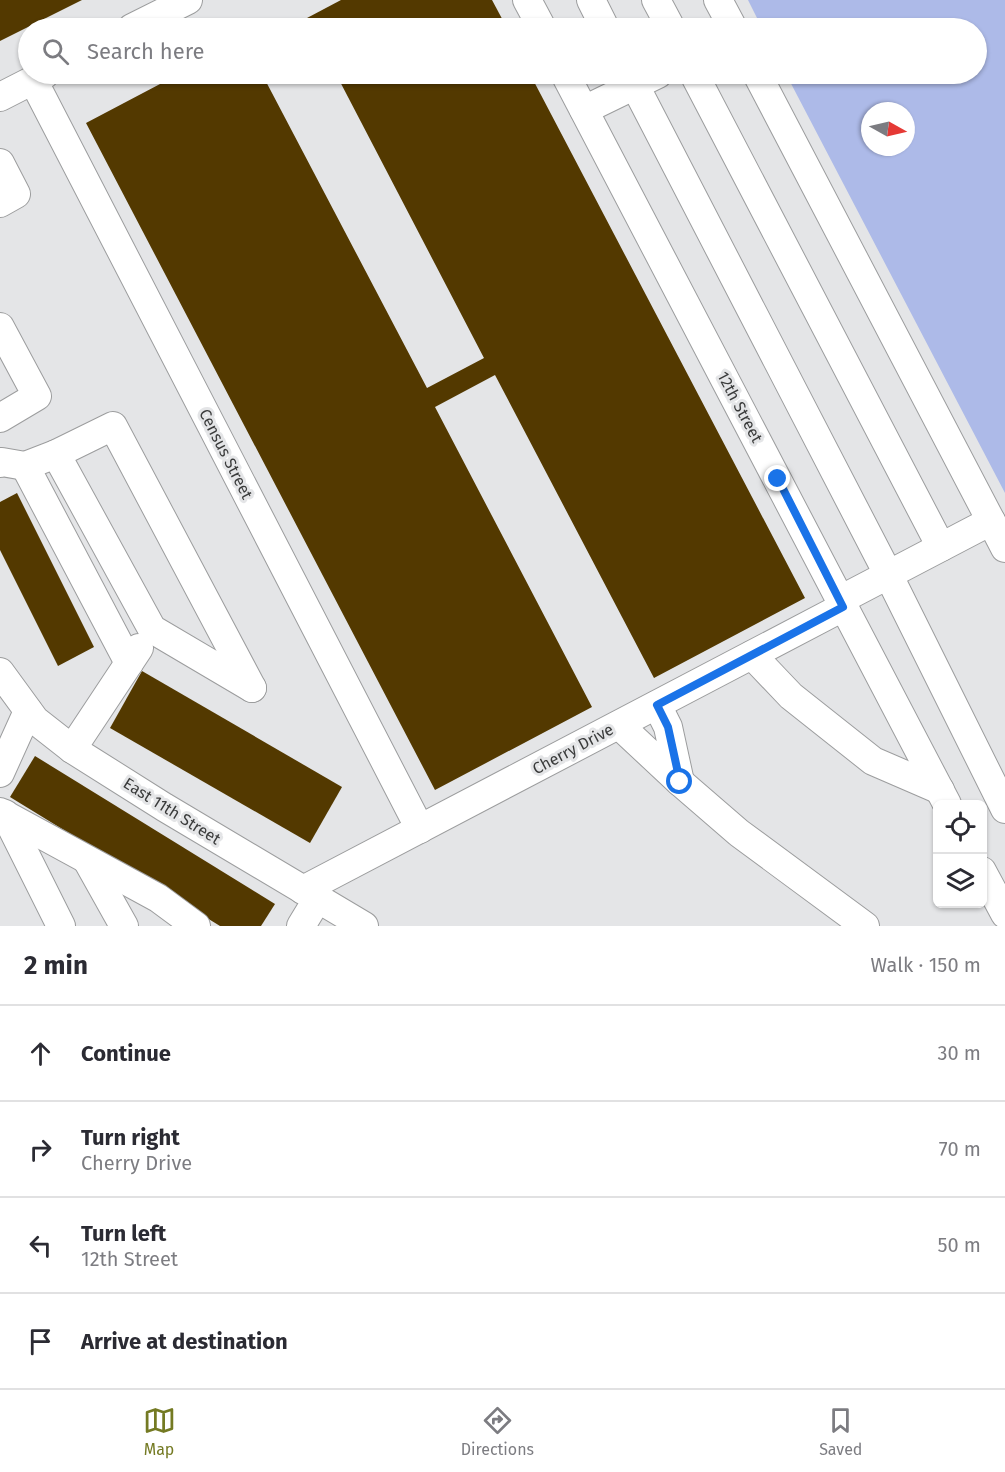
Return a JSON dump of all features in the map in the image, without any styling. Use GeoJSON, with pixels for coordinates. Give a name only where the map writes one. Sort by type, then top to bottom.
{"type":"FeatureCollection","features":[{"type":"Feature","properties":{"kind":"street"},"geometry":{"type":"LineString","coordinates":[[152,18],[188,0]]}},
{"type":"Feature","properties":{"kind":"street"},"geometry":{"type":"LineString","coordinates":[[527,0],[537,18]]}},
{"type":"Feature","properties":{"kind":"street"},"geometry":{"type":"LineString","coordinates":[[591,0],[600,18]]}},
{"type":"Feature","properties":{"kind":"street"},"geometry":{"type":"LineString","coordinates":[[656,0],[665,18]]}},
{"type":"Feature","properties":{"kind":"street"},"geometry":{"type":"LineString","coordinates":[[718,0],[728,18]]}},
{"type":"Feature","properties":{"kind":"street"},"geometry":{"type":"LineString","coordinates":[[0,97],[25,84]]}},
{"type":"Feature","properties":{"kind":"street","name":"Census Street"},"geometry":{"type":"LineString","coordinates":[[43,84],[420,829]]}},
{"type":"Feature","properties":{"kind":"street","name":"12th Street"},"geometry":{"type":"LineString","coordinates":[[571,84],[944,797]]}},
{"type":"Feature","properties":{"kind":"street"},"geometry":{"type":"LineString","coordinates":[[585,110],[628,84]]}},
{"type":"Feature","properties":{"kind":"street"},"geometry":{"type":"LineString","coordinates":[[643,84],[1005,809]]}},
{"type":"Feature","properties":{"kind":"street"},"geometry":{"type":"LineString","coordinates":[[699,84],[941,547]]}},
{"type":"Feature","properties":{"kind":"street"},"geometry":{"type":"LineString","coordinates":[[762,84],[1005,548]]}},
{"type":"Feature","properties":{"kind":"street"},"geometry":{"type":"LineString","coordinates":[[0,163],[16,194],[0,203]]}},
{"type":"Feature","properties":{"kind":"street"},"geometry":{"type":"LineString","coordinates":[[0,327],[37,396],[0,418]]}},
{"type":"Feature","properties":{"kind":"street"},"geometry":{"type":"LineString","coordinates":[[56,454],[152,629],[252,688],[113,426],[56,454],[12,465],[129,663]]}},
{"type":"Feature","properties":{"kind":"street","name":"Cherry Drive"},"geometry":{"type":"LineString","coordinates":[[310,894],[420,829],[752,655],[888,574],[991,521]]}},
{"type":"Feature","properties":{"kind":"street"},"geometry":{"type":"LineString","coordinates":[[72,748],[152,629]]}},
{"type":"Feature","properties":{"kind":"street"},"geometry":{"type":"LineString","coordinates":[[752,655],[791,696],[873,760],[944,797]]}},
{"type":"Feature","properties":{"kind":"street","name":"East 11th Street"},"geometry":{"type":"LineString","coordinates":[[0,672],[35,720],[72,748],[164,807],[364,926]]}},
{"type":"Feature","properties":{"kind":"street"},"geometry":{"type":"LineString","coordinates":[[657,705],[668,727],[680,782]]}},
{"type":"Feature","properties":{"kind":"street"},"geometry":{"type":"LineString","coordinates":[[0,773],[28,711]]}},
{"type":"Feature","properties":{"kind":"street"},"geometry":{"type":"LineString","coordinates":[[619,725],[739,833],[865,926]]}},
{"type":"Feature","properties":{"kind":"street"},"geometry":{"type":"LineString","coordinates":[[3,813],[158,898],[196,926]]}},
{"type":"Feature","properties":{"kind":"street"},"geometry":{"type":"LineString","coordinates":[[3,813],[61,926]]}},
{"type":"Feature","properties":{"kind":"street"},"geometry":{"type":"LineString","coordinates":[[87,859],[124,926]]}},
{"type":"Feature","properties":{"kind":"street"},"geometry":{"type":"LineString","coordinates":[[987,880],[1005,914]]}},
{"type":"Feature","properties":{"kind":"street"},"geometry":{"type":"LineString","coordinates":[[301,926],[310,894]]}},
{"type":"Feature","properties":{"kind":"shaded area"},"geometry":{"type":"Polygon","coordinates":[[[748,0],[1005,0],[1005,493],[791,84],[987,84],[987,18],[757,18],[748,0]]]}},
{"type":"Feature","properties":{"kind":"building"},"geometry":{"type":"Polygon","coordinates":[[[0,0],[82,0],[46,18],[18,18],[18,32],[0,41],[0,0]]]}},
{"type":"Feature","properties":{"kind":"building"},"geometry":{"type":"Polygon","coordinates":[[[341,0],[492,0],[502,18],[307,18],[341,0]]]}},
{"type":"Feature","properties":{"kind":"building"},"geometry":{"type":"Polygon","coordinates":[[[160,84],[267,84],[427,388],[484,358],[341,84],[535,84],[805,598],[654,678],[495,375],[435,407],[592,707],[435,790],[86,123],[160,84]]]}},
{"type":"Feature","properties":{"kind":"building"},"geometry":{"type":"Polygon","coordinates":[[[17,493],[94,647],[58,666],[0,550],[0,502],[17,493]]]}},
{"type":"Feature","properties":{"kind":"building"},"geometry":{"type":"Polygon","coordinates":[[[142,671],[342,787],[310,843],[110,728],[142,671]]]}},
{"type":"Feature","properties":{"kind":"building"},"geometry":{"type":"Polygon","coordinates":[[[35,756],[275,904],[261,926],[220,926],[10,797],[35,756]]]}},
{"type":"Feature","properties":{"kind":"route"},"geometry":{"type":"LineString","coordinates":[[680,782],[668,727],[657,705],[843,607],[778,479]]}}]}
